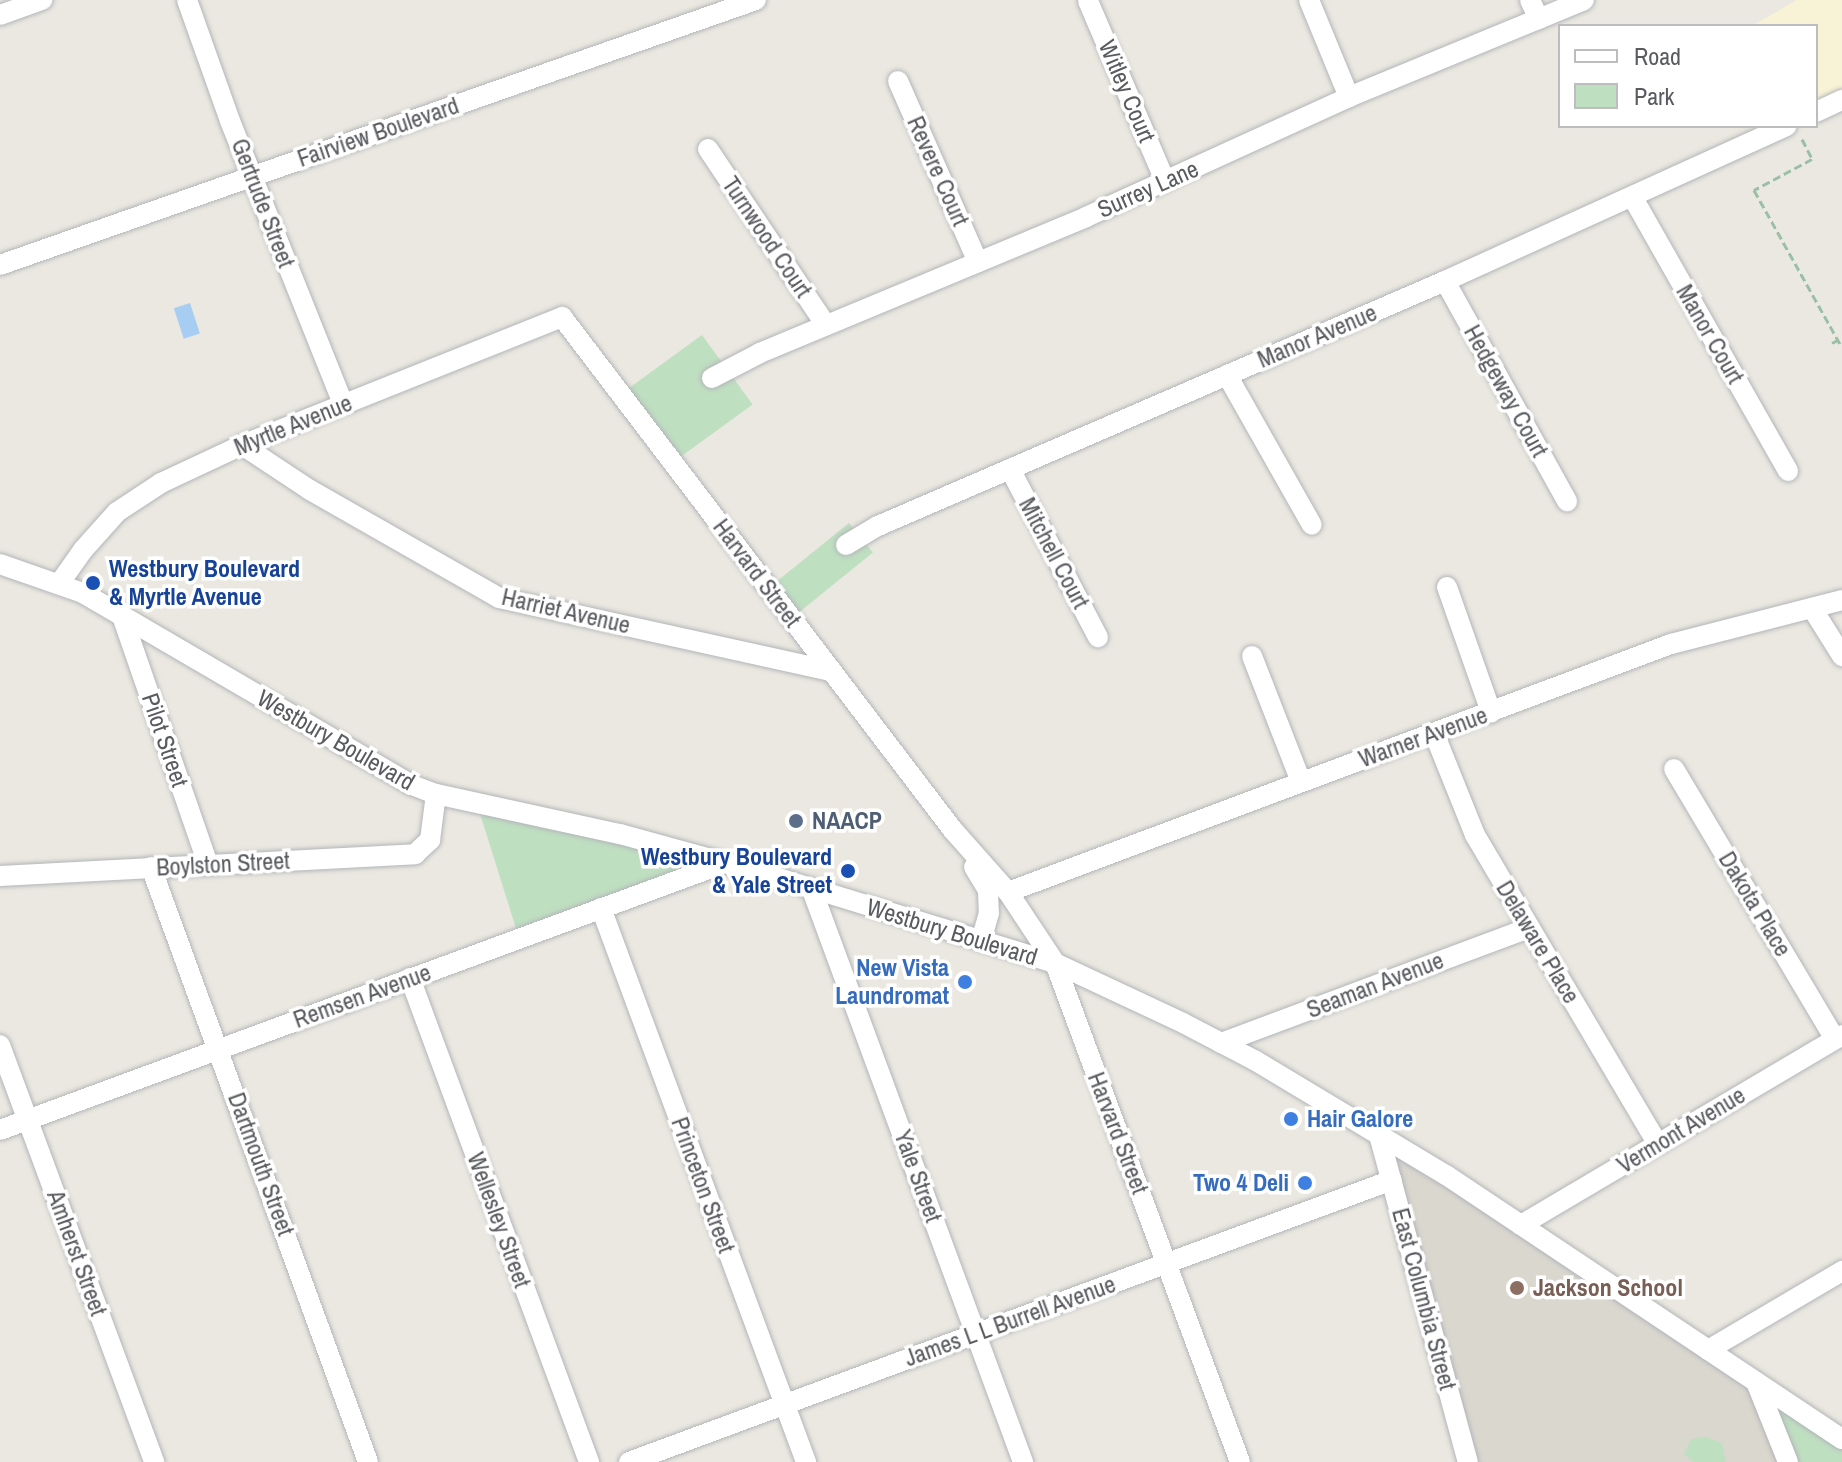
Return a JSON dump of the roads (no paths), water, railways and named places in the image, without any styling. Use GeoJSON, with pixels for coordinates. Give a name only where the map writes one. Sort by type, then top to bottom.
{"type":"FeatureCollection","features":[{"type":"Feature","properties":{"kind":"street"},"geometry":{"type":"LineString","coordinates":[[0,15],[42,0]]}},
{"type":"Feature","properties":{"kind":"street","name":"Gertrude Street"},"geometry":{"type":"LineString","coordinates":[[187,0],[252,176],[343,404]]}},
{"type":"Feature","properties":{"kind":"street","name":"Fairview Boulevard"},"geometry":{"type":"LineString","coordinates":[[0,265],[756,0]]}},
{"type":"Feature","properties":{"kind":"street"},"geometry":{"type":"LineString","coordinates":[[1309,0],[1349,97]]}},
{"type":"Feature","properties":{"kind":"street","name":"Surrey Lane"},"geometry":{"type":"LineString","coordinates":[[712,378],[826,325],[1165,181],[1534,10],[1584,0]]}},
{"type":"Feature","properties":{"kind":"street","name":"Witley Court"},"geometry":{"type":"LineString","coordinates":[[1088,1],[1165,181]]}},
{"type":"Feature","properties":{"kind":"street","name":"Revere Court"},"geometry":{"type":"LineString","coordinates":[[898,81],[978,262]]}},
{"type":"Feature","properties":{"kind":"street"},"geometry":{"type":"LineString","coordinates":[[1818,111],[1842,100]]}},
{"type":"Feature","properties":{"kind":"street","name":"Manor Avenue"},"geometry":{"type":"LineString","coordinates":[[846,545],[878,526],[1633,198],[1794,132]]}},
{"type":"Feature","properties":{"kind":"street","name":"Turnwood Court"},"geometry":{"type":"LineString","coordinates":[[708,149],[826,325]]}},
{"type":"Feature","properties":{"kind":"street","name":"Manor Court"},"geometry":{"type":"LineString","coordinates":[[1633,198],[1788,471]]}},
{"type":"Feature","properties":{"kind":"street","name":"Hedgeway Court"},"geometry":{"type":"LineString","coordinates":[[1445,281],[1567,501]]}},
{"type":"Feature","properties":{"kind":"street","name":"Myrtle Avenue"},"geometry":{"type":"LineString","coordinates":[[59,584],[83,550],[117,512],[161,483],[242,445],[562,317]]}},
{"type":"Feature","properties":{"kind":"street","name":"Harvard Street"},"geometry":{"type":"LineString","coordinates":[[562,317],[952,829],[1008,892],[1055,963],[1240,1462]]}},
{"type":"Feature","properties":{"kind":"street"},"geometry":{"type":"LineString","coordinates":[[1227,375],[1312,525]]}},
{"type":"Feature","properties":{"kind":"street","name":"Harriet Avenue"},"geometry":{"type":"LineString","coordinates":[[242,445],[310,490],[499,598],[832,671]]}},
{"type":"Feature","properties":{"kind":"street","name":"Mitchell Court"},"geometry":{"type":"LineString","coordinates":[[1010,469],[1098,637]]}},
{"type":"Feature","properties":{"kind":"street","name":"Westbury Boulevard"},"geometry":{"type":"LineString","coordinates":[[0,564],[83,593],[412,785],[436,794],[620,834],[725,863],[1055,963],[1221,1043],[1379,1135],[1521,1225],[1842,1439]]}},
{"type":"Feature","properties":{"kind":"street"},"geometry":{"type":"LineString","coordinates":[[1447,587],[1491,712]]}},
{"type":"Feature","properties":{"kind":"street","name":"Warner Avenue"},"geometry":{"type":"LineString","coordinates":[[1008,892],[1671,644],[1842,600]]}},
{"type":"Feature","properties":{"kind":"street"},"geometry":{"type":"LineString","coordinates":[[1812,608],[1842,656]]}},
{"type":"Feature","properties":{"kind":"street","name":"Pilot Street"},"geometry":{"type":"LineString","coordinates":[[122,616],[208,864]]}},
{"type":"Feature","properties":{"kind":"street"},"geometry":{"type":"LineString","coordinates":[[1252,656],[1301,782]]}},
{"type":"Feature","properties":{"kind":"street","name":"Delaware Place"},"geometry":{"type":"LineString","coordinates":[[1434,733],[1475,835],[1658,1144]]}},
{"type":"Feature","properties":{"kind":"street","name":"Dakota Place"},"geometry":{"type":"LineString","coordinates":[[1674,769],[1839,1037]]}},
{"type":"Feature","properties":{"kind":"street","name":"Boylston Street"},"geometry":{"type":"LineString","coordinates":[[0,876],[415,854],[424,849],[432,831],[436,794]]}},
{"type":"Feature","properties":{"kind":"street","name":"Harvard Street"},"geometry":{"type":"LineString","coordinates":[[952,829],[988,890],[989,913],[981,941]]}},
{"type":"Feature","properties":{"kind":"street","name":"Remsen Avenue"},"geometry":{"type":"LineString","coordinates":[[0,1130],[725,863]]}},
{"type":"Feature","properties":{"kind":"street","name":"Dartmouth Street"},"geometry":{"type":"LineString","coordinates":[[151,867],[368,1462]]}},
{"type":"Feature","properties":{"kind":"street","name":"Yale Street"},"geometry":{"type":"LineString","coordinates":[[812,890],[1023,1462]]}},
{"type":"Feature","properties":{"kind":"street","name":"Princeton Street"},"geometry":{"type":"LineString","coordinates":[[601,908],[806,1462]]}},
{"type":"Feature","properties":{"kind":"street","name":"Seaman Avenue"},"geometry":{"type":"LineString","coordinates":[[1221,1043],[1529,928]]}},
{"type":"Feature","properties":{"kind":"street","name":"Wellesley Street"},"geometry":{"type":"LineString","coordinates":[[410,978],[589,1462]]}},
{"type":"Feature","properties":{"kind":"street","name":"Vermont Avenue"},"geometry":{"type":"LineString","coordinates":[[1521,1225],[1839,1037]]}},
{"type":"Feature","properties":{"kind":"street","name":"Amherst Street"},"geometry":{"type":"LineString","coordinates":[[0,1045],[154,1462]]}},
{"type":"Feature","properties":{"kind":"street","name":"East Columbia Street"},"geometry":{"type":"LineString","coordinates":[[1379,1135],[1468,1462]]}},
{"type":"Feature","properties":{"kind":"street","name":"James L L Burrell Avenue"},"geometry":{"type":"LineString","coordinates":[[629,1462],[1392,1180]]}},
{"type":"Feature","properties":{"kind":"street"},"geometry":{"type":"LineString","coordinates":[[1708,1350],[1842,1271]]}},
{"type":"Feature","properties":{"kind":"street"},"geometry":{"type":"LineString","coordinates":[[1756,1382],[1788,1462]]}},
{"type":"Feature","properties":{"kind":"water"},"geometry":{"type":"Polygon","coordinates":[[[190,303],[200,333],[184,339],[174,308],[190,303]]]}},
{"type":"Feature","properties":{"kind":"place","name":"Westbury Boulevard & Myrtle Avenue"},"geometry":{"type":"Point","coordinates":[93,583]}},
{"type":"Feature","properties":{"kind":"place","name":"NAACP"},"geometry":{"type":"Point","coordinates":[796,821]}},
{"type":"Feature","properties":{"kind":"place","name":"Westbury Boulevard & Yale Street"},"geometry":{"type":"Point","coordinates":[848,871]}},
{"type":"Feature","properties":{"kind":"place","name":"New Vista Laundromat"},"geometry":{"type":"Point","coordinates":[965,982]}},
{"type":"Feature","properties":{"kind":"place","name":"Hair Galore"},"geometry":{"type":"Point","coordinates":[1291,1119]}},
{"type":"Feature","properties":{"kind":"place","name":"Two 4 Deli"},"geometry":{"type":"Point","coordinates":[1305,1183]}},
{"type":"Feature","properties":{"kind":"place","name":"Jackson School"},"geometry":{"type":"Point","coordinates":[1517,1288]}}]}
